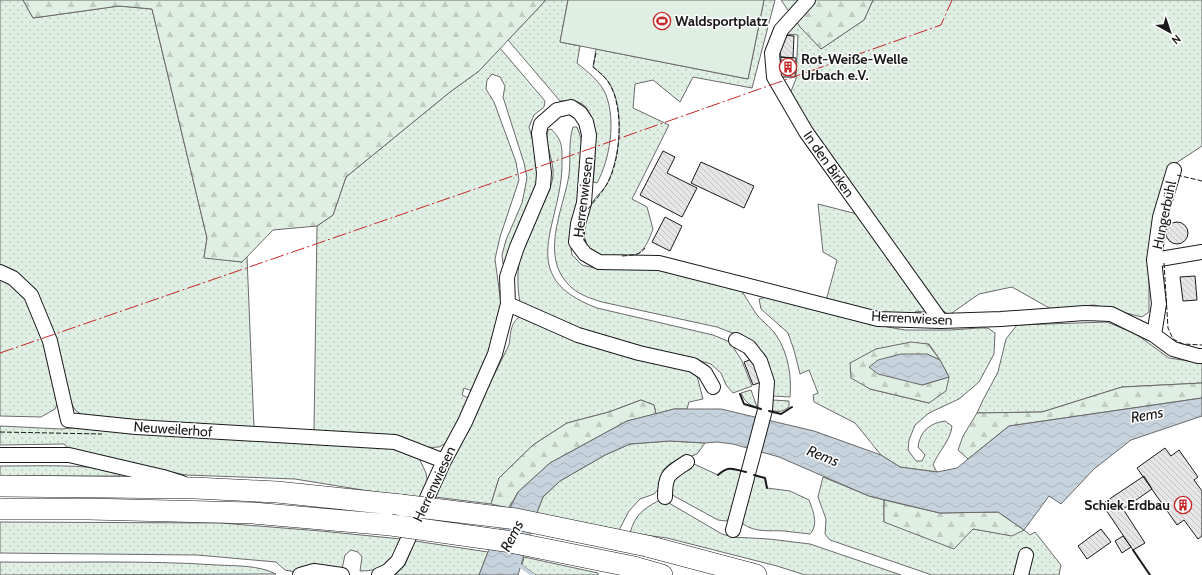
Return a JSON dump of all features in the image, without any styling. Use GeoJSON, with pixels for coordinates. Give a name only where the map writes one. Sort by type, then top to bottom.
{"type":"FeatureCollection","features":[{"type":"Feature","properties":{"kind":"highway"},"geometry":{"type":"LineString","coordinates":[[0,486],[195,488],[277,492],[400,505],[516,519],[647,546],[756,575]]}},
{"type":"Feature","properties":{"kind":"highway"},"geometry":{"type":"LineString","coordinates":[[0,509],[88,509],[253,514],[391,525],[505,541],[662,575]]}},
{"type":"Feature","properties":{"kind":"street","name":"In den Birken"},"geometry":{"type":"LineString","coordinates":[[808,0],[781,30],[772,53],[774,77],[806,132],[941,321]]}},
{"type":"Feature","properties":{"kind":"street","name":"Herrenwiesen"},"geometry":{"type":"LineString","coordinates":[[379,575],[388,571],[398,561],[444,461],[464,422],[494,354],[508,304],[507,278],[517,247],[543,186],[544,173],[539,134],[541,124],[557,110],[571,107],[580,113],[586,122],[589,135],[584,203],[578,224],[576,242],[585,254],[599,262],[660,263],[878,319],[941,321],[1001,320],[1085,313],[1111,314],[1154,335],[1173,348],[1202,356]]}},
{"type":"Feature","properties":{"kind":"street","name":"Hungerbühl"},"geometry":{"type":"LineString","coordinates":[[1154,335],[1159,304],[1154,260],[1160,217],[1174,170]]}},
{"type":"Feature","properties":{"kind":"street","name":"Hungerbühl"},"geometry":{"type":"LineString","coordinates":[[1154,260],[1202,252]]}},
{"type":"Feature","properties":{"kind":"street","name":"Neuweilerhof"},"geometry":{"type":"LineString","coordinates":[[0,272],[13,278],[31,295],[50,341],[68,420],[136,427],[394,442],[444,461]]}},
{"type":"Feature","properties":{"kind":"street"},"geometry":{"type":"LineString","coordinates":[[508,304],[578,335],[639,353],[693,365],[705,373],[713,387]]}},
{"type":"Feature","properties":{"kind":"street"},"geometry":{"type":"LineString","coordinates":[[733,530],[765,410],[767,382],[760,361],[749,348],[736,340]]}},
{"type":"Feature","properties":{"kind":"street"},"geometry":{"type":"LineString","coordinates":[[0,455],[69,455],[163,477],[195,488]]}},
{"type":"Feature","properties":{"kind":"street"},"geometry":{"type":"LineString","coordinates":[[665,497],[665,483],[670,473],[687,462]]}},
{"type":"Feature","properties":{"kind":"street"},"geometry":{"type":"LineString","coordinates":[[1021,575],[1026,555]]}},
{"type":"Feature","properties":{"kind":"street"},"geometry":{"type":"LineString","coordinates":[[300,575],[314,571],[342,575]]}},
{"type":"Feature","properties":{"kind":"green space"},"geometry":{"type":"Polygon","coordinates":[[[0,0],[23,0],[33,18],[119,6],[152,9],[207,238],[204,257],[242,262],[247,257],[254,428],[85,417],[75,410],[69,398],[48,328],[0,266],[0,0]]]}},
{"type":"Feature","properties":{"kind":"green space"},"geometry":{"type":"Polygon","coordinates":[[[23,0],[545,0],[479,71],[450,92],[346,177],[333,215],[317,226],[273,230],[242,262],[204,258],[207,238],[152,9],[119,6],[33,18],[23,0]]]}},
{"type":"Feature","properties":{"kind":"green space"},"geometry":{"type":"Polygon","coordinates":[[[545,0],[568,0],[560,42],[580,46],[577,63],[601,86],[604,90],[609,105],[611,116],[610,140],[602,173],[597,183],[593,182],[595,138],[590,115],[585,107],[576,101],[560,101],[508,40],[545,0]]]}},
{"type":"Feature","properties":{"kind":"green space","name":"Waldsportplatz"},"geometry":{"type":"Polygon","coordinates":[[[568,0],[764,0],[748,79],[560,42],[568,0]]]}},
{"type":"Feature","properties":{"kind":"green space"},"geometry":{"type":"Polygon","coordinates":[[[764,0],[775,0],[752,88],[693,77],[680,102],[653,80],[635,84],[633,108],[669,125],[632,199],[647,207],[653,229],[646,245],[636,255],[604,256],[592,252],[584,241],[583,233],[587,214],[592,202],[608,182],[618,146],[619,133],[618,107],[615,95],[608,81],[593,67],[596,49],[748,79],[764,0]]]}},
{"type":"Feature","properties":{"kind":"green space"},"geometry":{"type":"Polygon","coordinates":[[[781,0],[873,0],[864,20],[821,49],[800,27],[781,0]]]}},
{"type":"Feature","properties":{"kind":"green space"},"geometry":{"type":"Polygon","coordinates":[[[873,0],[1202,0],[1202,146],[1170,167],[1149,278],[1149,312],[1142,317],[1094,305],[1051,309],[1012,287],[979,294],[949,315],[929,300],[789,96],[796,79],[798,35],[782,34],[795,18],[821,49],[864,20],[873,0]]]}},
{"type":"Feature","properties":{"kind":"green space"},"geometry":{"type":"Polygon","coordinates":[[[500,48],[545,101],[544,107],[534,115],[529,127],[537,156],[539,177],[531,204],[507,264],[503,264],[502,255],[506,240],[522,203],[527,178],[524,163],[503,97],[505,86],[500,77],[492,74],[487,80],[486,89],[494,102],[516,162],[519,180],[500,237],[495,259],[501,304],[488,358],[476,390],[464,388],[462,395],[468,398],[470,405],[448,442],[439,447],[419,448],[314,431],[317,226],[333,215],[346,177],[450,92],[479,71],[500,48]]]}},
{"type":"Feature","properties":{"kind":"green space"},"geometry":{"type":"Polygon","coordinates":[[[573,127],[577,127],[581,138],[583,170],[570,241],[572,255],[582,265],[599,269],[655,269],[738,286],[757,315],[774,332],[784,349],[790,373],[790,397],[773,396],[735,334],[717,327],[594,300],[582,295],[572,288],[562,276],[556,263],[556,234],[558,219],[569,175],[571,133],[573,127]]]}},
{"type":"Feature","properties":{"kind":"green space"},"geometry":{"type":"Polygon","coordinates":[[[551,129],[560,141],[562,152],[560,185],[548,246],[549,264],[556,280],[571,295],[597,308],[713,335],[730,342],[742,361],[752,386],[733,393],[726,385],[721,373],[711,364],[694,359],[605,341],[520,302],[518,278],[521,254],[547,195],[553,175],[547,141],[548,130],[551,129]]]}},
{"type":"Feature","properties":{"kind":"green space"},"geometry":{"type":"Polygon","coordinates":[[[818,204],[857,214],[925,310],[923,312],[916,311],[913,318],[877,316],[826,301],[837,260],[823,252],[818,204]]]}},
{"type":"Feature","properties":{"kind":"green space"},"geometry":{"type":"Polygon","coordinates":[[[0,275],[29,298],[43,331],[60,398],[55,409],[41,417],[0,416],[0,275]]]}},
{"type":"Feature","properties":{"kind":"green space"},"geometry":{"type":"Polygon","coordinates":[[[770,296],[865,323],[905,330],[988,328],[995,333],[994,354],[979,382],[959,399],[929,413],[915,425],[909,440],[908,450],[916,461],[922,461],[925,455],[918,447],[923,432],[930,426],[940,422],[945,421],[952,426],[947,441],[933,465],[937,472],[900,467],[881,455],[855,423],[814,402],[813,395],[818,393],[809,370],[800,374],[788,333],[761,309],[759,299],[770,296]],[[929,344],[876,349],[870,389],[929,403],[949,377],[929,344]]]}},
{"type":"Feature","properties":{"kind":"green space"},"geometry":{"type":"Polygon","coordinates":[[[523,315],[591,346],[691,369],[697,376],[703,399],[689,402],[687,409],[674,409],[656,414],[654,405],[641,400],[609,412],[567,423],[533,445],[499,478],[491,504],[435,497],[450,463],[509,345],[513,324],[523,315]]]}},
{"type":"Feature","properties":{"kind":"green space"},"geometry":{"type":"Polygon","coordinates":[[[1107,322],[1136,334],[1169,358],[1202,363],[1202,383],[1122,387],[1042,412],[977,413],[998,372],[1006,339],[1017,325],[1107,322]]]}},
{"type":"Feature","properties":{"kind":"green space"},"geometry":{"type":"Polygon","coordinates":[[[911,342],[928,344],[940,360],[927,354],[922,385],[949,377],[946,391],[929,403],[870,389],[851,378],[850,363],[876,349],[911,342]]]}},
{"type":"Feature","properties":{"kind":"green space"},"geometry":{"type":"Polygon","coordinates":[[[1202,383],[1202,398],[1009,426],[968,459],[958,450],[963,436],[977,413],[1042,412],[1122,387],[1202,383]]]}},
{"type":"Feature","properties":{"kind":"green space"},"geometry":{"type":"Polygon","coordinates":[[[751,390],[757,407],[747,402],[741,393],[751,390]]]}},
{"type":"Feature","properties":{"kind":"green space"},"geometry":{"type":"Polygon","coordinates":[[[641,400],[654,405],[656,414],[627,421],[550,463],[518,492],[509,508],[491,504],[499,478],[533,445],[567,423],[609,412],[641,400]]]}},
{"type":"Feature","properties":{"kind":"green space"},"geometry":{"type":"Polygon","coordinates":[[[773,400],[789,401],[789,407],[781,411],[772,410],[773,400]]]}},
{"type":"Feature","properties":{"kind":"green space"},"geometry":{"type":"Polygon","coordinates":[[[0,426],[61,429],[83,427],[404,449],[419,458],[426,473],[428,486],[424,498],[375,492],[295,479],[186,475],[74,452],[64,444],[0,445],[0,426]]]}},
{"type":"Feature","properties":{"kind":"green space"},"geometry":{"type":"Polygon","coordinates":[[[670,441],[705,443],[697,454],[674,463],[660,487],[654,494],[640,499],[629,511],[618,532],[536,515],[543,497],[560,481],[605,455],[630,444],[670,441]]]}},
{"type":"Feature","properties":{"kind":"green space"},"geometry":{"type":"Polygon","coordinates":[[[694,464],[718,475],[727,469],[743,472],[731,517],[726,521],[718,520],[674,496],[669,490],[671,480],[689,466],[694,464]]]}},
{"type":"Feature","properties":{"kind":"green space"},"geometry":{"type":"Polygon","coordinates":[[[0,466],[90,467],[120,471],[120,476],[0,476],[0,466]]]}},
{"type":"Feature","properties":{"kind":"green space"},"geometry":{"type":"Polygon","coordinates":[[[754,475],[765,478],[767,488],[790,491],[809,500],[815,522],[813,530],[810,534],[758,530],[743,524],[741,517],[754,475]]]}},
{"type":"Feature","properties":{"kind":"green space"},"geometry":{"type":"Polygon","coordinates":[[[823,477],[869,496],[884,500],[884,522],[973,529],[1011,535],[1024,530],[1030,535],[1035,532],[1061,565],[1059,575],[932,575],[830,540],[825,534],[826,519],[818,497],[823,477]]]}},
{"type":"Feature","properties":{"kind":"green space"},"geometry":{"type":"Polygon","coordinates":[[[884,500],[940,513],[998,512],[1024,530],[1012,536],[973,529],[954,549],[884,522],[884,500]]]}},
{"type":"Feature","properties":{"kind":"green space"},"geometry":{"type":"Polygon","coordinates":[[[658,501],[669,503],[722,534],[732,537],[769,539],[810,544],[901,575],[805,575],[777,566],[667,538],[630,533],[634,522],[640,513],[658,501]]]}},
{"type":"Feature","properties":{"kind":"green space"},"geometry":{"type":"Polygon","coordinates":[[[0,522],[221,523],[401,539],[390,559],[382,567],[376,569],[360,571],[362,557],[358,552],[351,550],[345,555],[342,569],[295,572],[285,570],[276,562],[197,555],[0,553],[0,522]]]}},
{"type":"Feature","properties":{"kind":"green space"},"geometry":{"type":"Polygon","coordinates":[[[415,541],[488,552],[479,575],[395,575],[405,565],[415,541]]]}},
{"type":"Feature","properties":{"kind":"green space"},"geometry":{"type":"Polygon","coordinates":[[[524,557],[598,573],[598,575],[536,575],[522,565],[524,557]]]}},
{"type":"Feature","properties":{"kind":"green space"},"geometry":{"type":"Polygon","coordinates":[[[0,562],[190,563],[247,566],[276,574],[0,575],[0,562]]]}},
{"type":"Feature","properties":{"kind":"water"},"geometry":{"type":"Polygon","coordinates":[[[901,354],[927,354],[940,360],[949,377],[922,385],[878,374],[869,367],[878,360],[901,354]]]}},
{"type":"Feature","properties":{"kind":"water","name":"Rems"},"geometry":{"type":"Polygon","coordinates":[[[1202,398],[1202,416],[1131,440],[1094,469],[1061,504],[1049,496],[1024,530],[998,512],[940,513],[869,496],[779,457],[733,444],[717,442],[705,443],[670,441],[630,444],[605,455],[560,481],[543,497],[518,575],[479,575],[488,552],[518,492],[550,463],[627,421],[674,409],[721,409],[814,431],[881,455],[900,467],[937,472],[957,468],[1009,426],[1202,398]]]}},
{"type":"Feature","properties":{"kind":"building"},"geometry":{"type":"Polygon","coordinates":[[[781,35],[794,36],[793,58],[780,57],[781,35]]]}},
{"type":"Feature","properties":{"kind":"building","name":"Rot-Weiße-Welle Urbach e.V."},"geometry":{"type":"Polygon","coordinates":[[[781,57],[796,58],[795,77],[780,77],[781,57]]]}},
{"type":"Feature","properties":{"kind":"building"},"geometry":{"type":"Polygon","coordinates":[[[663,151],[675,157],[667,173],[697,188],[682,217],[640,195],[663,151]]]}},
{"type":"Feature","properties":{"kind":"building"},"geometry":{"type":"Polygon","coordinates":[[[701,162],[754,186],[744,208],[691,183],[701,162]]]}},
{"type":"Feature","properties":{"kind":"building"},"geometry":{"type":"Polygon","coordinates":[[[665,217],[682,226],[670,251],[652,242],[665,217]]]}},
{"type":"Feature","properties":{"kind":"building"},"geometry":{"type":"Polygon","coordinates":[[[1177,222],[1185,225],[1188,233],[1185,241],[1177,244],[1169,241],[1166,233],[1169,225],[1177,222]]]}},
{"type":"Feature","properties":{"kind":"building"},"geometry":{"type":"Polygon","coordinates":[[[1195,276],[1197,300],[1183,301],[1180,277],[1195,276]]]}},
{"type":"Feature","properties":{"kind":"building"},"geometry":{"type":"Polygon","coordinates":[[[755,358],[764,381],[753,385],[744,362],[755,358]]]}},
{"type":"Feature","properties":{"kind":"building","name":"Schiek Erdbau"},"geometry":{"type":"Polygon","coordinates":[[[1165,448],[1171,456],[1179,450],[1198,477],[1194,480],[1202,491],[1202,536],[1198,539],[1184,520],[1177,525],[1137,468],[1165,448]]]}},
{"type":"Feature","properties":{"kind":"building"},"geometry":{"type":"Polygon","coordinates":[[[1144,476],[1152,489],[1123,509],[1145,543],[1133,550],[1102,504],[1144,476]]]}},
{"type":"Feature","properties":{"kind":"building"},"geometry":{"type":"Polygon","coordinates":[[[1101,529],[1111,542],[1087,559],[1078,546],[1101,529]]]}},
{"type":"Feature","properties":{"kind":"building"},"geometry":{"type":"Polygon","coordinates":[[[1123,536],[1131,547],[1122,553],[1115,541],[1123,536]]]}},
{"type":"Feature","properties":{"kind":"waterway"},"geometry":{"type":"LineString","coordinates":[[519,565],[533,575]]}},
{"type":"Feature","properties":{"kind":"fence"},"geometry":{"type":"LineString","coordinates":[[588,209],[605,187],[612,174],[618,148],[619,134],[619,121],[614,95],[610,85],[593,67],[596,53]]}},
{"type":"Feature","properties":{"kind":"fence"},"geometry":{"type":"LineString","coordinates":[[1177,175],[1202,181]]}},
{"type":"Feature","properties":{"kind":"fence"},"geometry":{"type":"LineString","coordinates":[[583,232],[587,246]]}},
{"type":"Feature","properties":{"kind":"fence"},"geometry":{"type":"LineString","coordinates":[[622,256],[638,254],[645,248]]}},
{"type":"Feature","properties":{"kind":"fence"},"geometry":{"type":"LineString","coordinates":[[1164,263],[1168,328],[1173,339],[1183,344],[1202,345]]}},
{"type":"Feature","properties":{"kind":"fence"},"geometry":{"type":"LineString","coordinates":[[0,432],[102,434]]}},
{"type":"Feature","properties":{"kind":"wall"},"geometry":{"type":"LineString","coordinates":[[740,394],[744,404],[761,409]]}},
{"type":"Feature","properties":{"kind":"wall"},"geometry":{"type":"LineString","coordinates":[[769,411],[781,414],[792,407]]}},
{"type":"Feature","properties":{"kind":"wall"},"geometry":{"type":"LineString","coordinates":[[718,475],[728,469],[746,472]]}},
{"type":"Feature","properties":{"kind":"wall"},"geometry":{"type":"LineString","coordinates":[[754,475],[765,478],[767,488]]}},
{"type":"Feature","properties":{"kind":"wall"},"geometry":{"type":"LineString","coordinates":[[1133,550],[1150,575]]}},
{"type":"Feature","properties":{"kind":"power"},"geometry":{"type":"LineString","coordinates":[[0,353],[507,178],[941,25],[952,0]]}},
{"type":"Feature","properties":{"kind":"place","name":"Waldsportplatz"},"geometry":{"type":"Point","coordinates":[662,21]}},
{"type":"Feature","properties":{"kind":"place","name":"Rot-Weiße-Welle Urbach e.V."},"geometry":{"type":"Point","coordinates":[788,67]}},
{"type":"Feature","properties":{"kind":"place","name":"Schiek Erdbau"},"geometry":{"type":"Point","coordinates":[1183,505]}}]}
